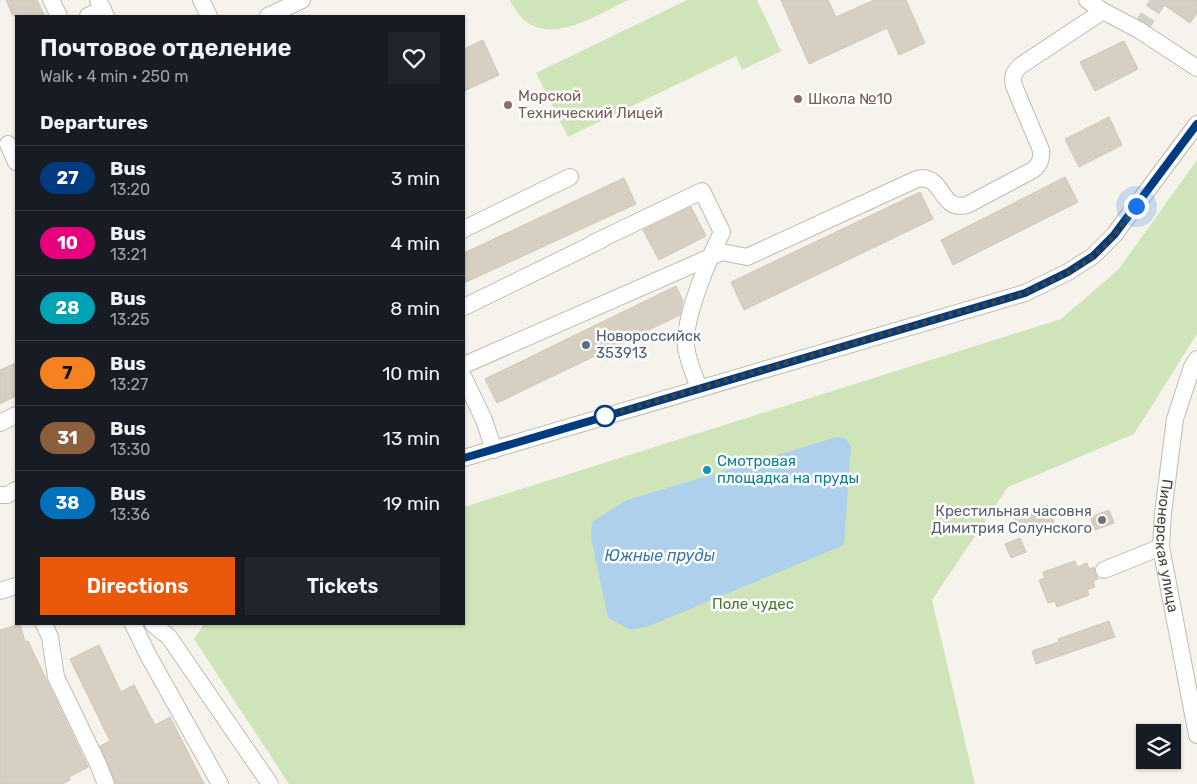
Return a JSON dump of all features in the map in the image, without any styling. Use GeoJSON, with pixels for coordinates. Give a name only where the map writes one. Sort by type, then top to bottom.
{"type":"FeatureCollection","features":[{"type":"Feature","properties":{"kind":"street"},"geometry":{"type":"LineString","coordinates":[[51,0],[58,15]]}},
{"type":"Feature","properties":{"kind":"street"},"geometry":{"type":"LineString","coordinates":[[201,0],[208,15]]}},
{"type":"Feature","properties":{"kind":"street"},"geometry":{"type":"LineString","coordinates":[[270,15],[302,0]]}},
{"type":"Feature","properties":{"kind":"street"},"geometry":{"type":"LineString","coordinates":[[1087,0],[1103,11],[1139,30],[1197,68]]}},
{"type":"Feature","properties":{"kind":"street"},"geometry":{"type":"LineString","coordinates":[[90,15],[102,8]]}},
{"type":"Feature","properties":{"kind":"street"},"geometry":{"type":"LineString","coordinates":[[465,365],[722,252],[747,257],[917,179],[932,180],[946,199],[952,204],[960,206],[967,205],[1033,170],[1039,165],[1042,158],[1014,86],[1012,79],[1014,71],[1103,11]]}},
{"type":"Feature","properties":{"kind":"street"},"geometry":{"type":"LineString","coordinates":[[465,458],[1025,293],[1068,272],[1093,256],[1114,235],[1197,124]]}},
{"type":"Feature","properties":{"kind":"street"},"geometry":{"type":"LineString","coordinates":[[8,144],[15,160]]}},
{"type":"Feature","properties":{"kind":"street"},"geometry":{"type":"LineString","coordinates":[[465,229],[570,177]]}},
{"type":"Feature","properties":{"kind":"street"},"geometry":{"type":"LineString","coordinates":[[465,308],[702,191],[722,232],[709,258],[687,327],[686,347],[698,388]]}},
{"type":"Feature","properties":{"kind":"street","name":"Пионерская улица"},"geometry":{"type":"LineString","coordinates":[[1197,359],[1192,367],[1175,419],[1162,513],[1161,547],[1194,710],[1197,734]]}},
{"type":"Feature","properties":{"kind":"street"},"geometry":{"type":"LineString","coordinates":[[465,380],[484,420],[494,450]]}},
{"type":"Feature","properties":{"kind":"street"},"geometry":{"type":"LineString","coordinates":[[0,423],[15,416]]}},
{"type":"Feature","properties":{"kind":"street"},"geometry":{"type":"LineString","coordinates":[[0,495],[7,495],[15,491]]}},
{"type":"Feature","properties":{"kind":"street"},"geometry":{"type":"LineString","coordinates":[[1104,570],[1161,547]]}},
{"type":"Feature","properties":{"kind":"street"},"geometry":{"type":"LineString","coordinates":[[0,591],[15,586]]}},
{"type":"Feature","properties":{"kind":"street"},"geometry":{"type":"LineString","coordinates":[[44,625],[50,637],[56,677],[106,784]]}},
{"type":"Feature","properties":{"kind":"street"},"geometry":{"type":"LineString","coordinates":[[133,625],[148,655],[220,784]]}},
{"type":"Feature","properties":{"kind":"street"},"geometry":{"type":"LineString","coordinates":[[153,625],[169,637],[270,784]]}},
{"type":"Feature","properties":{"kind":"green space"},"geometry":{"type":"Polygon","coordinates":[[[510,0],[628,0],[581,23],[565,28],[549,29],[534,26],[521,17],[510,0]]]}},
{"type":"Feature","properties":{"kind":"green space"},"geometry":{"type":"Polygon","coordinates":[[[687,0],[757,0],[781,51],[742,70],[736,56],[568,137],[536,73],[687,0]]]}},
{"type":"Feature","properties":{"kind":"green space","name":"Поле чудес"},"geometry":{"type":"Polygon","coordinates":[[[1197,160],[1197,334],[1134,434],[1008,487],[932,600],[975,784],[289,784],[194,639],[203,625],[465,625],[465,507],[1061,319],[1118,270],[1197,160]]]}},
{"type":"Feature","properties":{"kind":"water","name":"Южные пруды"},"geometry":{"type":"Polygon","coordinates":[[[837,437],[845,438],[851,446],[844,545],[649,626],[631,630],[608,618],[591,537],[592,522],[627,500],[837,437]]]}},
{"type":"Feature","properties":{"kind":"building"},"geometry":{"type":"Polygon","coordinates":[[[6,0],[37,0],[44,15],[15,15],[13,16],[6,0]]]}},
{"type":"Feature","properties":{"kind":"building"},"geometry":{"type":"Polygon","coordinates":[[[781,0],[828,0],[836,17],[874,0],[906,0],[925,43],[899,55],[887,28],[809,64],[781,0]]]}},
{"type":"Feature","properties":{"kind":"building"},"geometry":{"type":"Polygon","coordinates":[[[1157,0],[1197,0],[1197,13],[1190,23],[1157,0]]]}},
{"type":"Feature","properties":{"kind":"building"},"geometry":{"type":"Polygon","coordinates":[[[483,40],[499,75],[465,91],[465,49],[483,40]]]}},
{"type":"Feature","properties":{"kind":"building"},"geometry":{"type":"Polygon","coordinates":[[[1124,41],[1138,69],[1095,91],[1080,62],[1124,41]]]}},
{"type":"Feature","properties":{"kind":"building"},"geometry":{"type":"Polygon","coordinates":[[[1109,117],[1122,145],[1079,167],[1065,139],[1109,117]]]}},
{"type":"Feature","properties":{"kind":"building"},"geometry":{"type":"Polygon","coordinates":[[[1065,177],[1078,202],[953,265],[941,240],[1065,177]]]}},
{"type":"Feature","properties":{"kind":"building"},"geometry":{"type":"Polygon","coordinates":[[[624,178],[636,204],[465,283],[465,253],[624,178]]]}},
{"type":"Feature","properties":{"kind":"building"},"geometry":{"type":"Polygon","coordinates":[[[920,192],[933,219],[744,310],[731,282],[920,192]]]}},
{"type":"Feature","properties":{"kind":"building"},"geometry":{"type":"Polygon","coordinates":[[[691,207],[706,236],[659,260],[643,230],[691,207]]]}},
{"type":"Feature","properties":{"kind":"building"},"geometry":{"type":"Polygon","coordinates":[[[676,286],[683,301],[680,315],[497,403],[485,379],[676,286]]]}},
{"type":"Feature","properties":{"kind":"building"},"geometry":{"type":"Polygon","coordinates":[[[15,363],[15,396],[0,404],[0,370],[15,363]]]}},
{"type":"Feature","properties":{"kind":"building"},"geometry":{"type":"Polygon","coordinates":[[[1047,505],[1054,522],[1021,535],[1014,518],[1047,505]]]}},
{"type":"Feature","properties":{"kind":"building","name":"Крестильная часовня Димитрия Солунского"},"geometry":{"type":"Polygon","coordinates":[[[1109,510],[1114,523],[1095,530],[1090,517],[1109,510]]]}},
{"type":"Feature","properties":{"kind":"building"},"geometry":{"type":"Polygon","coordinates":[[[1020,538],[1026,552],[1011,558],[1005,544],[1020,538]]]}},
{"type":"Feature","properties":{"kind":"building"},"geometry":{"type":"Polygon","coordinates":[[[1075,561],[1077,567],[1087,563],[1089,569],[1094,567],[1098,579],[1093,581],[1095,587],[1087,590],[1089,595],[1057,607],[1055,601],[1048,603],[1039,580],[1045,578],[1043,572],[1075,561]]]}},
{"type":"Feature","properties":{"kind":"building"},"geometry":{"type":"Polygon","coordinates":[[[1109,621],[1115,637],[1036,664],[1032,651],[1059,642],[1058,639],[1109,621]]]}},
{"type":"Feature","properties":{"kind":"building"},"geometry":{"type":"Polygon","coordinates":[[[20,625],[25,642],[28,641],[88,767],[69,777],[70,780],[62,784],[0,784],[0,630],[20,625]]]}},
{"type":"Feature","properties":{"kind":"building"},"geometry":{"type":"Polygon","coordinates":[[[99,645],[121,692],[134,685],[155,725],[170,717],[204,784],[116,784],[100,746],[110,741],[70,659],[99,645]]]}},
{"type":"Feature","properties":{"kind":"tunnel"},"geometry":{"type":"LineString","coordinates":[[1139,30],[1159,0]]}},
{"type":"Feature","properties":{"kind":"bus line","name":"27"},"geometry":{"type":"LineString","coordinates":[[465,458],[1025,293],[1068,272],[1093,256],[1114,235],[1197,124]]}},
{"type":"Feature","properties":{"kind":"place","name":"Школа №10"},"geometry":{"type":"Point","coordinates":[798,99]}},
{"type":"Feature","properties":{"kind":"place","name":"Морской Технический Лицей"},"geometry":{"type":"Point","coordinates":[508,105]}},
{"type":"Feature","properties":{"kind":"place","name":"Новороссийск 353913"},"geometry":{"type":"Point","coordinates":[586,345]}},
{"type":"Feature","properties":{"kind":"place","name":"Смотровая площадка на пруды"},"geometry":{"type":"Point","coordinates":[707,470]}},
{"type":"Feature","properties":{"kind":"place","name":"Крестильная часовня Димитрия Солунского"},"geometry":{"type":"Point","coordinates":[1102,520]}},
{"type":"Feature","properties":{"kind":"route"},"geometry":{"type":"LineString","coordinates":[[605,416],[1025,293],[1068,272],[1093,256],[1114,235],[1136,206]]}}]}
